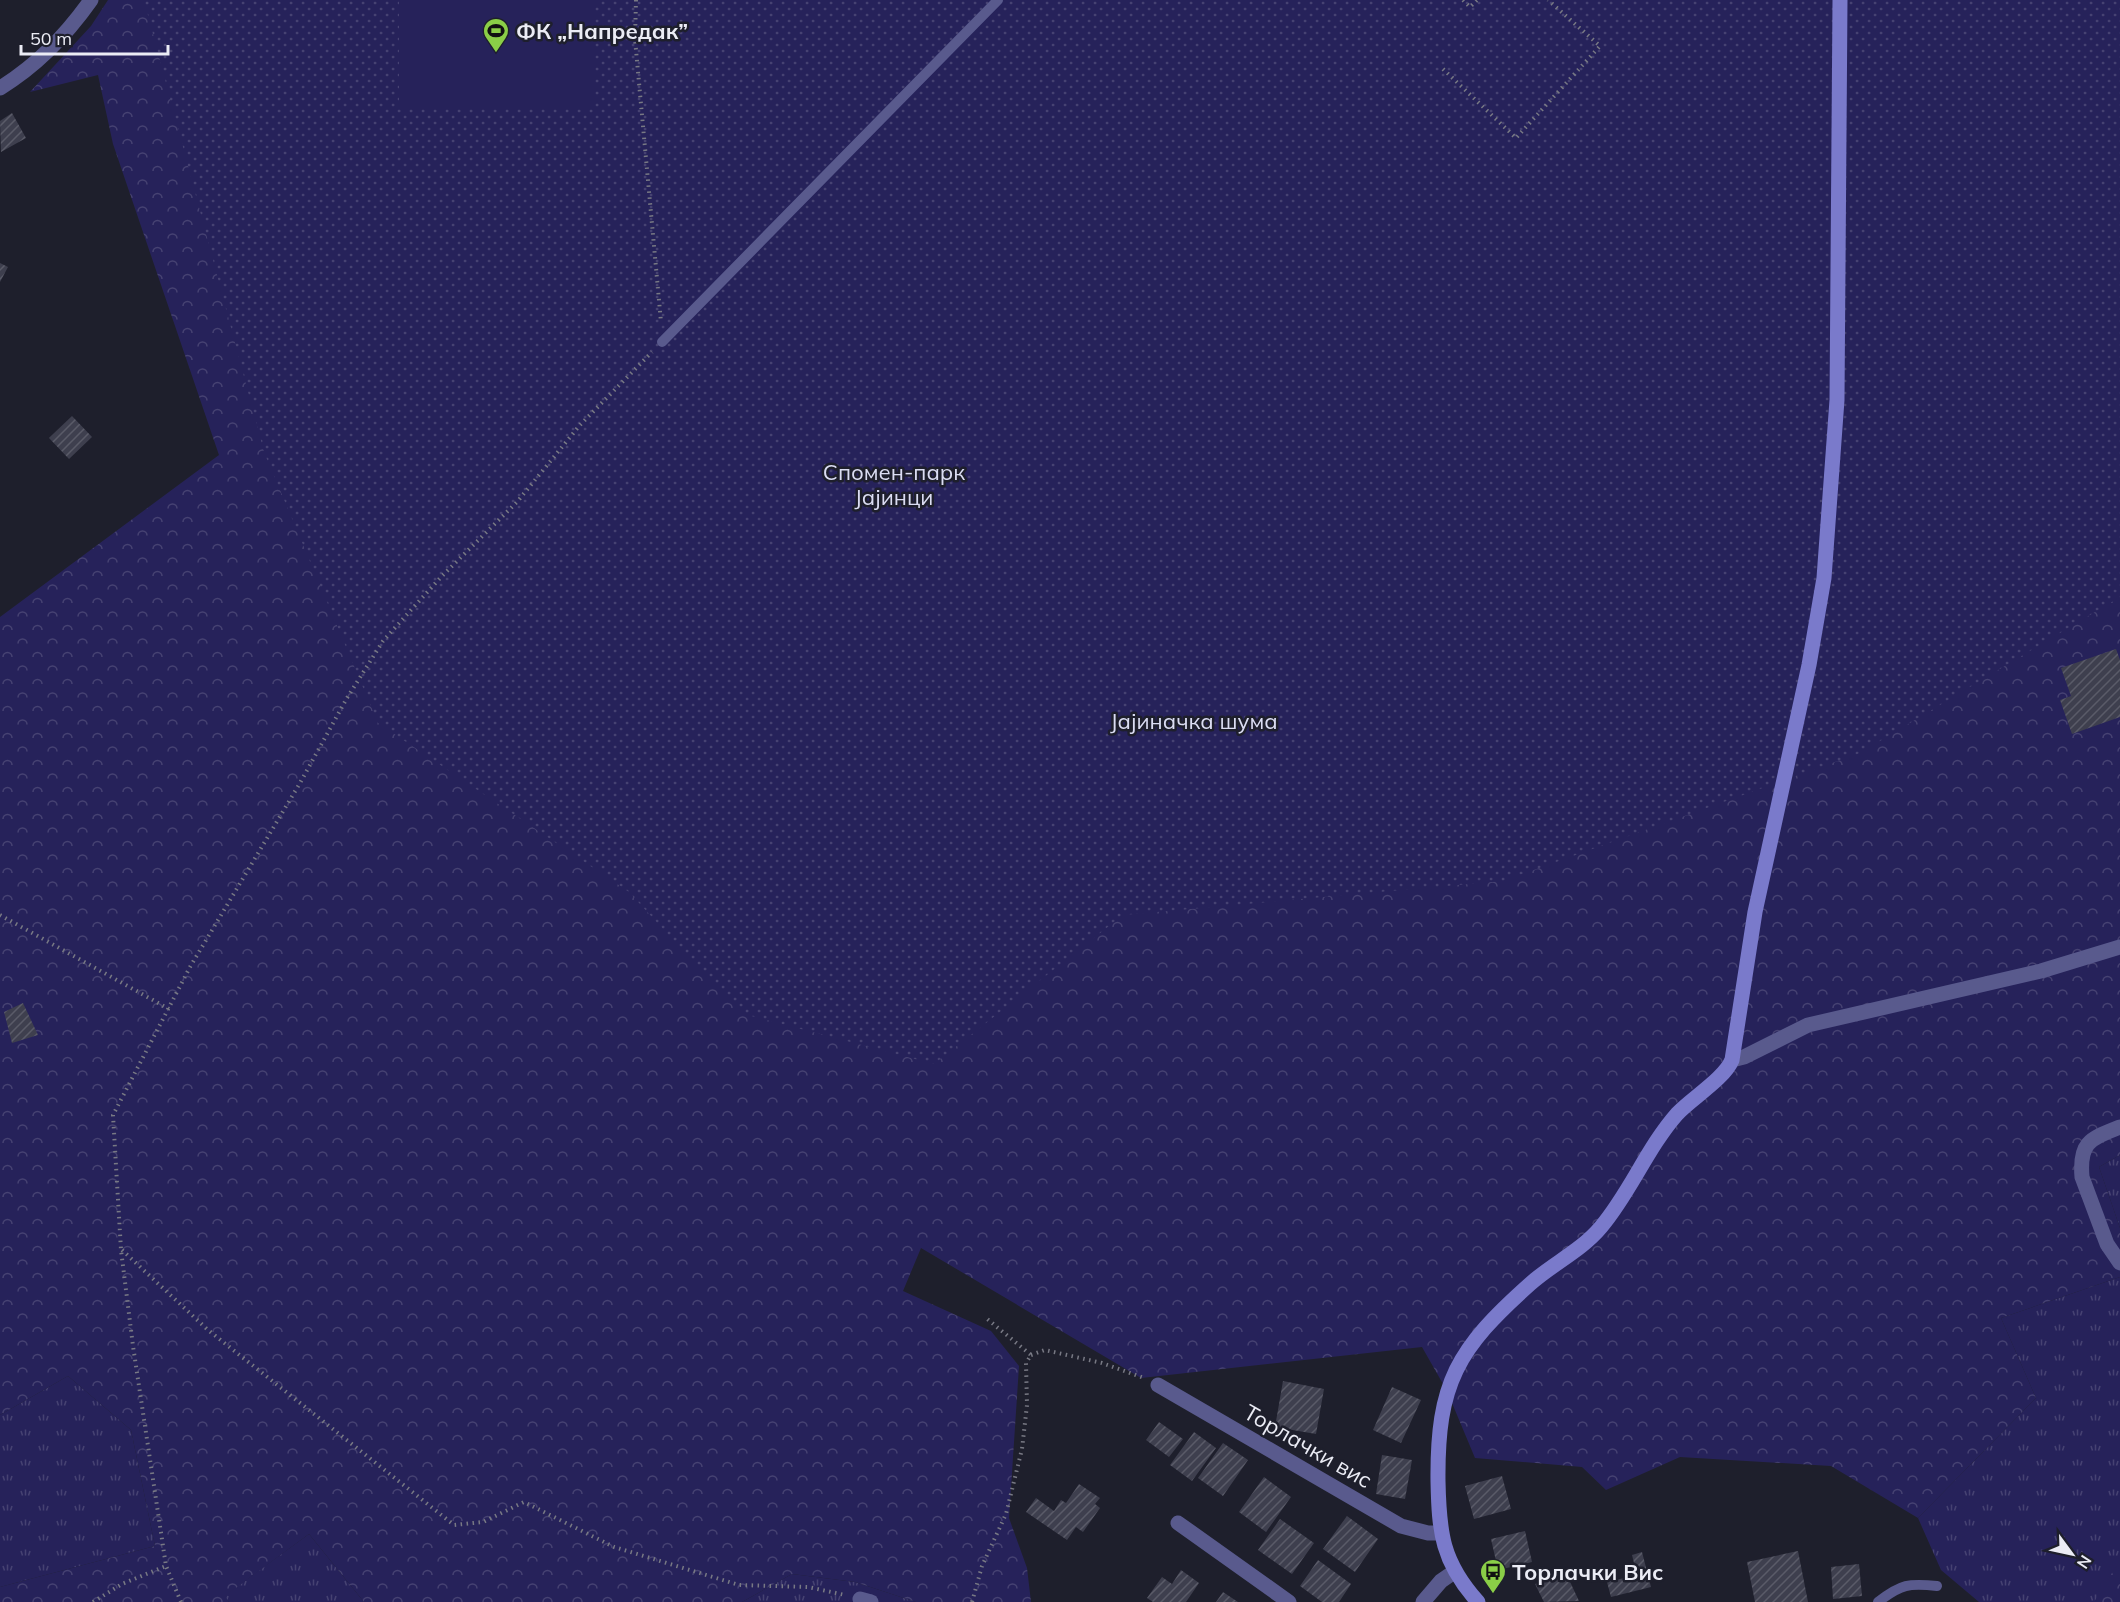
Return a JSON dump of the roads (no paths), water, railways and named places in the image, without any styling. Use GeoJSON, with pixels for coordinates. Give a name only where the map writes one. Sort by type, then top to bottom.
{"type":"FeatureCollection","features":[{"type":"Feature","properties":{"kind":"street"},"geometry":{"type":"LineString","coordinates":[[0,88],[23,74],[74,25],[91,0]]}},
{"type":"Feature","properties":{"kind":"street"},"geometry":{"type":"LineString","coordinates":[[1478,1602],[1454,1572],[1440,1533],[1438,1449],[1441,1417],[1455,1367],[1468,1347],[1530,1284],[1600,1228],[1671,1122],[1724,1072],[1732,1060],[1755,912],[1807,675],[1824,578],[1837,400],[1840,0]]}},
{"type":"Feature","properties":{"kind":"street"},"geometry":{"type":"LineString","coordinates":[[1732,1060],[1744,1057],[1808,1025],[2041,971],[2120,947]]}},
{"type":"Feature","properties":{"kind":"street"},"geometry":{"type":"LineString","coordinates":[[2120,1127],[2088,1143],[2081,1153],[2081,1165],[2082,1177],[2107,1244],[2120,1263]]}},
{"type":"Feature","properties":{"kind":"street","name":"Торлачки вис"},"geometry":{"type":"LineString","coordinates":[[1158,1385],[1401,1526],[1420,1532],[1440,1533]]}},
{"type":"Feature","properties":{"kind":"street"},"geometry":{"type":"LineString","coordinates":[[1178,1523],[1289,1602]]}},
{"type":"Feature","properties":{"kind":"street"},"geometry":{"type":"LineString","coordinates":[[1423,1602],[1441,1581],[1454,1572]]}},
{"type":"Feature","properties":{"kind":"lane"},"geometry":{"type":"LineString","coordinates":[[662,342],[998,0]]}},
{"type":"Feature","properties":{"kind":"lane"},"geometry":{"type":"LineString","coordinates":[[1878,1602],[1896,1588],[1914,1583],[1937,1586]]}},
{"type":"Feature","properties":{"kind":"place","name":"ФК „Напредак”"},"geometry":{"type":"Point","coordinates":[496,54]}},
{"type":"Feature","properties":{"kind":"place","name":"Торлачки Вис"},"geometry":{"type":"Point","coordinates":[1493,1595]}},
{"type":"Feature","properties":{"kind":"park label","name":"Спомен-парк Јајинци"},"geometry":{"type":"Point","coordinates":[894,485]}},
{"type":"Feature","properties":{"kind":"park label","name":"Јајиначка шума"},"geometry":{"type":"Point","coordinates":[1194,721]}}]}
